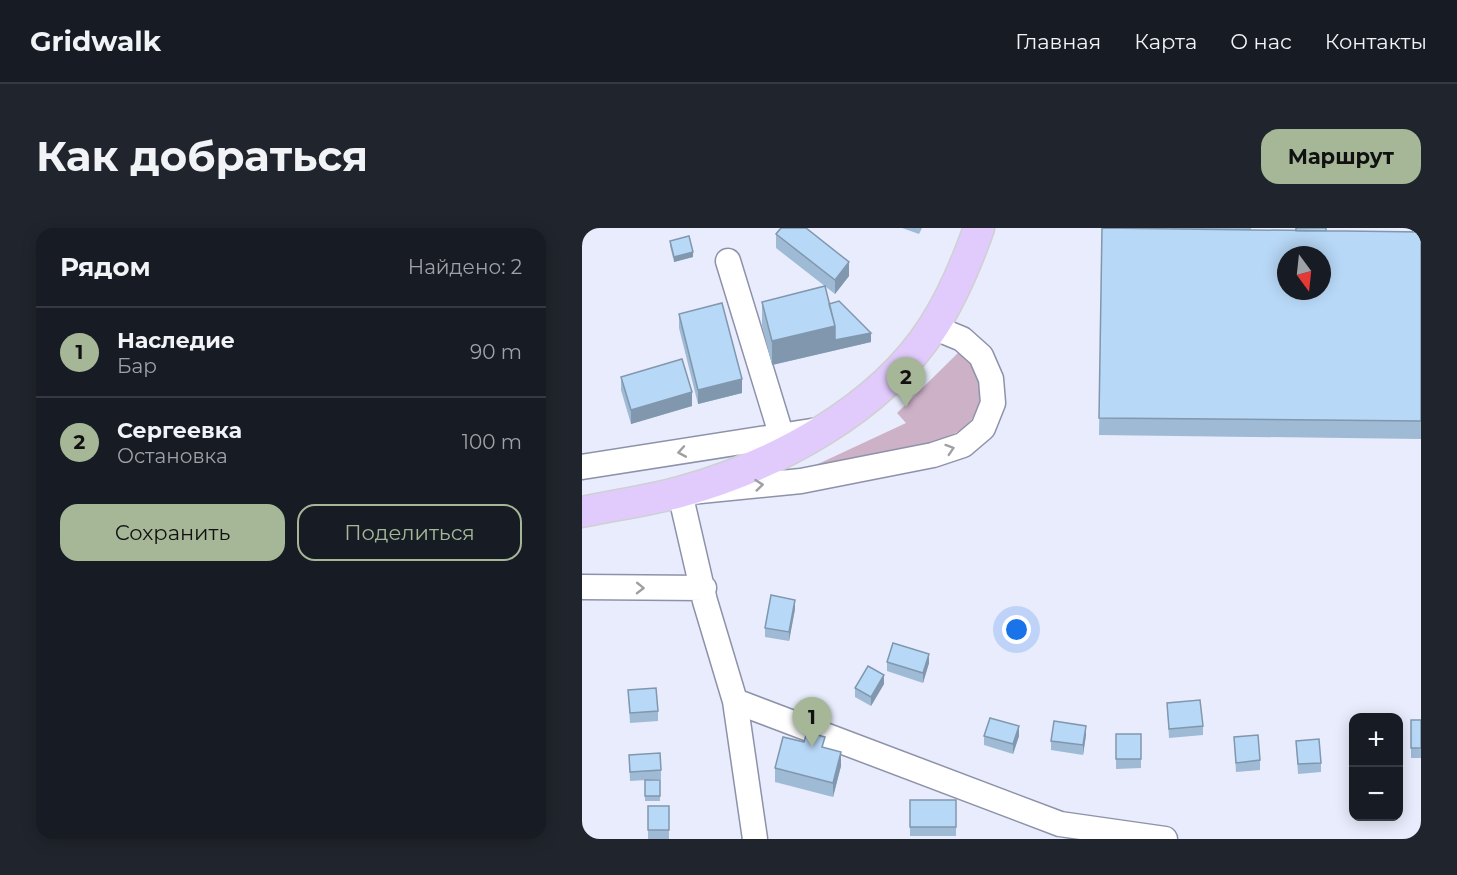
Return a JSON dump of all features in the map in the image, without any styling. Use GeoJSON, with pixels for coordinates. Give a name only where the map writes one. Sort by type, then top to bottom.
{"type":"FeatureCollection","features":[{"type":"Feature","properties":{"kind":"main road"},"geometry":{"type":"LineString","coordinates":[[582,512],[680,493],[760,464],[826,429],[897,372],[933,327],[966,265],[979,228]]}},
{"type":"Feature","properties":{"kind":"street"},"geometry":{"type":"LineString","coordinates":[[728,261],[781,434]]}},
{"type":"Feature","properties":{"kind":"street"},"geometry":{"type":"LineString","coordinates":[[755,839],[735,701],[680,493],[801,480],[933,455],[963,445],[983,428],[993,403],[991,379],[981,356],[962,339],[933,327]]}},
{"type":"Feature","properties":{"kind":"street"},"geometry":{"type":"LineString","coordinates":[[582,467],[649,458],[781,434],[826,429]]}},
{"type":"Feature","properties":{"kind":"street"},"geometry":{"type":"LineString","coordinates":[[582,587],[704,588]]}},
{"type":"Feature","properties":{"kind":"street"},"geometry":{"type":"LineString","coordinates":[[735,701],[1060,824],[1165,839]]}},
{"type":"Feature","properties":{"kind":"shaded area"},"geometry":{"type":"Polygon","coordinates":[[[960,351],[974,365],[982,387],[978,406],[968,424],[956,433],[920,447],[820,468],[818,464],[906,423],[897,413],[960,351]]]}},
{"type":"Feature","properties":{"kind":"building"},"geometry":{"type":"Polygon","coordinates":[[[781,228],[806,228],[849,262],[835,280],[776,234],[781,228]]]}},
{"type":"Feature","properties":{"kind":"building"},"geometry":{"type":"Polygon","coordinates":[[[1102,228],[1421,232],[1421,421],[1099,418],[1102,228]]]}},
{"type":"Feature","properties":{"kind":"building"},"geometry":{"type":"Polygon","coordinates":[[[1296,228],[1326,228],[1326,231],[1296,231],[1296,228]]]}},
{"type":"Feature","properties":{"kind":"building"},"geometry":{"type":"Polygon","coordinates":[[[689,236],[693,252],[674,257],[670,241],[689,236]]]}},
{"type":"Feature","properties":{"kind":"building"},"geometry":{"type":"Polygon","coordinates":[[[825,286],[835,326],[772,341],[762,302],[825,286]]]}},
{"type":"Feature","properties":{"kind":"building"},"geometry":{"type":"Polygon","coordinates":[[[839,301],[871,333],[835,340],[835,326],[829,304],[839,301]]]}},
{"type":"Feature","properties":{"kind":"building"},"geometry":{"type":"Polygon","coordinates":[[[722,303],[742,379],[698,390],[679,314],[722,303]]]}},
{"type":"Feature","properties":{"kind":"building"},"geometry":{"type":"Polygon","coordinates":[[[682,359],[692,392],[631,410],[621,377],[682,359]]]}},
{"type":"Feature","properties":{"kind":"building"},"geometry":{"type":"Polygon","coordinates":[[[771,595],[795,600],[789,632],[765,628],[771,595]]]}},
{"type":"Feature","properties":{"kind":"building"},"geometry":{"type":"Polygon","coordinates":[[[893,643],[929,654],[923,673],[887,662],[893,643]]]}},
{"type":"Feature","properties":{"kind":"building"},"geometry":{"type":"Polygon","coordinates":[[[868,666],[884,675],[871,697],[855,688],[868,666]]]}},
{"type":"Feature","properties":{"kind":"building"},"geometry":{"type":"Polygon","coordinates":[[[656,688],[658,711],[630,713],[628,690],[656,688]]]}},
{"type":"Feature","properties":{"kind":"building"},"geometry":{"type":"Polygon","coordinates":[[[1200,700],[1203,726],[1169,729],[1167,703],[1200,700]]]}},
{"type":"Feature","properties":{"kind":"building"},"geometry":{"type":"Polygon","coordinates":[[[990,718],[1019,726],[1013,744],[984,736],[990,718]]]}},
{"type":"Feature","properties":{"kind":"building"},"geometry":{"type":"Polygon","coordinates":[[[1411,720],[1421,720],[1421,748],[1411,748],[1411,720]]]}},
{"type":"Feature","properties":{"kind":"building"},"geometry":{"type":"Polygon","coordinates":[[[1054,721],[1086,726],[1083,745],[1051,741],[1054,721]]]}},
{"type":"Feature","properties":{"kind":"building"},"geometry":{"type":"Polygon","coordinates":[[[807,732],[825,737],[822,747],[841,752],[833,783],[775,768],[783,737],[804,742],[807,732]]]}},
{"type":"Feature","properties":{"kind":"building"},"geometry":{"type":"Polygon","coordinates":[[[1116,734],[1141,734],[1141,759],[1116,759],[1116,734]]]}},
{"type":"Feature","properties":{"kind":"building"},"geometry":{"type":"Polygon","coordinates":[[[1258,735],[1260,760],[1236,763],[1234,737],[1258,735]]]}},
{"type":"Feature","properties":{"kind":"building"},"geometry":{"type":"Polygon","coordinates":[[[1319,739],[1321,763],[1298,764],[1296,741],[1319,739]]]}},
{"type":"Feature","properties":{"kind":"building"},"geometry":{"type":"Polygon","coordinates":[[[660,753],[661,770],[630,772],[629,755],[660,753]]]}},
{"type":"Feature","properties":{"kind":"building"},"geometry":{"type":"Polygon","coordinates":[[[645,780],[660,780],[660,796],[645,796],[645,780]]]}},
{"type":"Feature","properties":{"kind":"building"},"geometry":{"type":"Polygon","coordinates":[[[910,800],[956,800],[956,827],[910,827],[910,800]]]}},
{"type":"Feature","properties":{"kind":"building"},"geometry":{"type":"Polygon","coordinates":[[[648,806],[669,806],[669,830],[648,830],[648,806]]]}},
{"type":"Feature","properties":{"kind":"place","name":"Сергеевка"},"geometry":{"type":"Point","coordinates":[906,407]}},
{"type":"Feature","properties":{"kind":"place","name":"Наследие"},"geometry":{"type":"Point","coordinates":[812,747]}}]}
